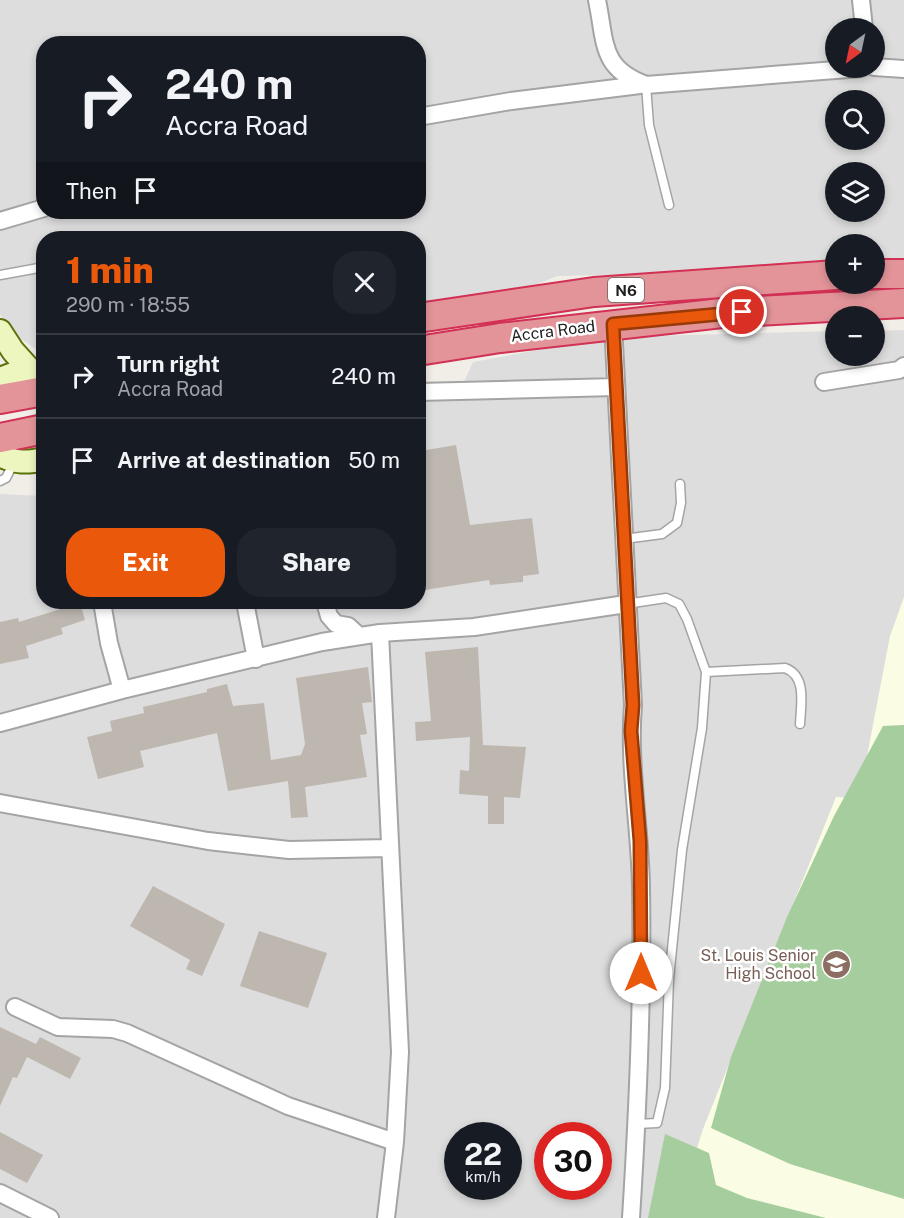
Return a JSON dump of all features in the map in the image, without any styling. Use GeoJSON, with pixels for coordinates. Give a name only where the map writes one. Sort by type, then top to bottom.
{"type":"FeatureCollection","features":[{"type":"Feature","properties":{"kind":"highway"},"geometry":{"type":"LineString","coordinates":[[885,274],[904,274]]}},
{"type":"Feature","properties":{"kind":"highway","name":"Accra Road"},"geometry":{"type":"LineString","coordinates":[[426,317],[594,292],[825,276]]}},
{"type":"Feature","properties":{"kind":"highway","name":"Accra Road"},"geometry":{"type":"LineString","coordinates":[[426,350],[613,324],[722,313],[904,303]]}},
{"type":"Feature","properties":{"kind":"highway"},"geometry":{"type":"LineString","coordinates":[[0,399],[36,381]]}},
{"type":"Feature","properties":{"kind":"highway"},"geometry":{"type":"LineString","coordinates":[[5,451],[36,434]]}},
{"type":"Feature","properties":{"kind":"street"},"geometry":{"type":"LineString","coordinates":[[597,0],[613,66],[626,78],[646,85]]}},
{"type":"Feature","properties":{"kind":"street"},"geometry":{"type":"LineString","coordinates":[[861,0],[863,18]]}},
{"type":"Feature","properties":{"kind":"street"},"geometry":{"type":"LineString","coordinates":[[885,68],[904,69]]}},
{"type":"Feature","properties":{"kind":"street"},"geometry":{"type":"LineString","coordinates":[[426,116],[511,101],[646,85],[825,71]]}},
{"type":"Feature","properties":{"kind":"street"},"geometry":{"type":"LineString","coordinates":[[0,221],[36,210]]}},
{"type":"Feature","properties":{"kind":"street"},"geometry":{"type":"LineString","coordinates":[[613,324],[633,705],[631,731],[640,841],[640,1064],[631,1218]]}},
{"type":"Feature","properties":{"kind":"street"},"geometry":{"type":"LineString","coordinates":[[0,331],[13,351],[36,375]]}},
{"type":"Feature","properties":{"kind":"street"},"geometry":{"type":"LineString","coordinates":[[824,382],[899,370],[904,366]]}},
{"type":"Feature","properties":{"kind":"street"},"geometry":{"type":"LineString","coordinates":[[0,379],[10,374],[36,378]]}},
{"type":"Feature","properties":{"kind":"street"},"geometry":{"type":"LineString","coordinates":[[426,392],[616,387]]}},
{"type":"Feature","properties":{"kind":"street"},"geometry":{"type":"LineString","coordinates":[[5,451],[29,463],[36,461]]}},
{"type":"Feature","properties":{"kind":"street"},"geometry":{"type":"LineString","coordinates":[[0,723],[122,690],[322,642],[380,633],[474,627],[626,604]]}},
{"type":"Feature","properties":{"kind":"street"},"geometry":{"type":"LineString","coordinates":[[103,609],[109,643],[122,690]]}},
{"type":"Feature","properties":{"kind":"street"},"geometry":{"type":"LineString","coordinates":[[246,609],[256,659]]}},
{"type":"Feature","properties":{"kind":"street"},"geometry":{"type":"LineString","coordinates":[[327,609],[336,624],[348,626],[359,636]]}},
{"type":"Feature","properties":{"kind":"street"},"geometry":{"type":"LineString","coordinates":[[380,633],[389,848],[397,951],[400,1052],[395,1142],[386,1218]]}},
{"type":"Feature","properties":{"kind":"street"},"geometry":{"type":"LineString","coordinates":[[0,803],[106,824],[243,845],[289,850],[389,848]]}},
{"type":"Feature","properties":{"kind":"street"},"geometry":{"type":"LineString","coordinates":[[15,1007],[58,1027],[112,1029],[127,1033],[288,1106],[395,1142]]}},
{"type":"Feature","properties":{"kind":"street"},"geometry":{"type":"LineString","coordinates":[[0,1193],[50,1218]]}},
{"type":"Feature","properties":{"kind":"lane"},"geometry":{"type":"LineString","coordinates":[[646,85],[649,125],[669,205]]}},
{"type":"Feature","properties":{"kind":"lane"},"geometry":{"type":"LineString","coordinates":[[0,274],[36,268]]}},
{"type":"Feature","properties":{"kind":"lane"},"geometry":{"type":"LineString","coordinates":[[0,481],[6,478],[5,451]]}},
{"type":"Feature","properties":{"kind":"lane"},"geometry":{"type":"LineString","coordinates":[[623,539],[662,534],[677,523],[681,503],[680,484]]}},
{"type":"Feature","properties":{"kind":"lane"},"geometry":{"type":"LineString","coordinates":[[626,604],[666,598],[679,604],[687,619],[706,672],[702,729],[682,850],[669,979],[664,1088],[657,1123],[637,1124]]}},
{"type":"Feature","properties":{"kind":"lane"},"geometry":{"type":"LineString","coordinates":[[706,672],[785,668],[794,671],[800,679],[800,724]]}},
{"type":"Feature","properties":{"kind":"shaded area"},"geometry":{"type":"Polygon","coordinates":[[[0,0],[904,0],[904,267],[885,268],[885,234],[825,234],[825,269],[557,276],[503,298],[426,306],[426,231],[36,231],[36,349],[8,330],[0,314],[0,0]]]}},
{"type":"Feature","properties":{"kind":"shaded area"},"geometry":{"type":"Polygon","coordinates":[[[904,330],[904,1218],[0,1218],[0,494],[36,496],[36,609],[426,609],[426,398],[460,391],[473,362],[570,344],[650,336],[825,331],[825,366],[885,366],[885,331],[904,330]]]}},
{"type":"Feature","properties":{"kind":"shaded area","name":"St. Louis Senior High School"},"geometry":{"type":"Polygon","coordinates":[[[904,597],[904,1218],[675,1218],[703,1129],[836,797],[859,798],[890,636],[904,597]]]}},
{"type":"Feature","properties":{"kind":"green space","name":"St. Louis Senior High School"},"geometry":{"type":"Polygon","coordinates":[[[904,725],[904,1199],[790,1164],[711,1128],[731,1057],[787,917],[834,816],[883,726],[904,725]]]}},
{"type":"Feature","properties":{"kind":"green space"},"geometry":{"type":"Polygon","coordinates":[[[665,1134],[709,1153],[716,1185],[747,1198],[826,1218],[648,1218],[665,1134]]]}},
{"type":"Feature","properties":{"kind":"building"},"geometry":{"type":"Polygon","coordinates":[[[456,445],[470,525],[532,518],[539,574],[523,576],[523,582],[490,585],[489,580],[426,590],[426,450],[456,445]]]}},
{"type":"Feature","properties":{"kind":"building"},"geometry":{"type":"Polygon","coordinates":[[[61,609],[82,609],[85,620],[61,628],[63,634],[26,646],[29,658],[0,664],[0,622],[18,618],[19,622],[61,609]]]}},
{"type":"Feature","properties":{"kind":"building"},"geometry":{"type":"Polygon","coordinates":[[[478,647],[483,745],[526,747],[520,798],[504,797],[504,824],[488,824],[488,796],[459,794],[460,770],[469,771],[470,737],[416,741],[415,722],[431,721],[425,652],[478,647]]]}},
{"type":"Feature","properties":{"kind":"building"},"geometry":{"type":"Polygon","coordinates":[[[368,667],[372,702],[362,703],[367,734],[360,735],[367,777],[305,787],[308,817],[291,818],[288,781],[228,791],[217,733],[140,751],[144,767],[98,779],[87,737],[112,731],[110,721],[144,713],[143,707],[207,692],[207,689],[227,684],[233,706],[264,703],[271,760],[301,755],[305,744],[296,678],[368,667]]]}},
{"type":"Feature","properties":{"kind":"building"},"geometry":{"type":"Polygon","coordinates":[[[153,886],[225,924],[202,976],[186,969],[190,960],[130,926],[153,886]]]}},
{"type":"Feature","properties":{"kind":"building"},"geometry":{"type":"Polygon","coordinates":[[[259,931],[327,953],[308,1008],[240,986],[259,931]]]}},
{"type":"Feature","properties":{"kind":"building"},"geometry":{"type":"Polygon","coordinates":[[[0,1027],[36,1044],[40,1037],[81,1058],[70,1079],[27,1057],[17,1078],[13,1077],[0,1106],[0,1027]]]}},
{"type":"Feature","properties":{"kind":"building"},"geometry":{"type":"Polygon","coordinates":[[[0,1132],[43,1155],[27,1183],[0,1169],[0,1132]]]}},
{"type":"Feature","properties":{"kind":"place","name":"St. Louis Senior High School"},"geometry":{"type":"Point","coordinates":[837,964]}},
{"type":"Feature","properties":{"kind":"route"},"geometry":{"type":"LineString","coordinates":[[641,973],[640,841],[631,731],[633,705],[613,324],[742,312]]}}]}
